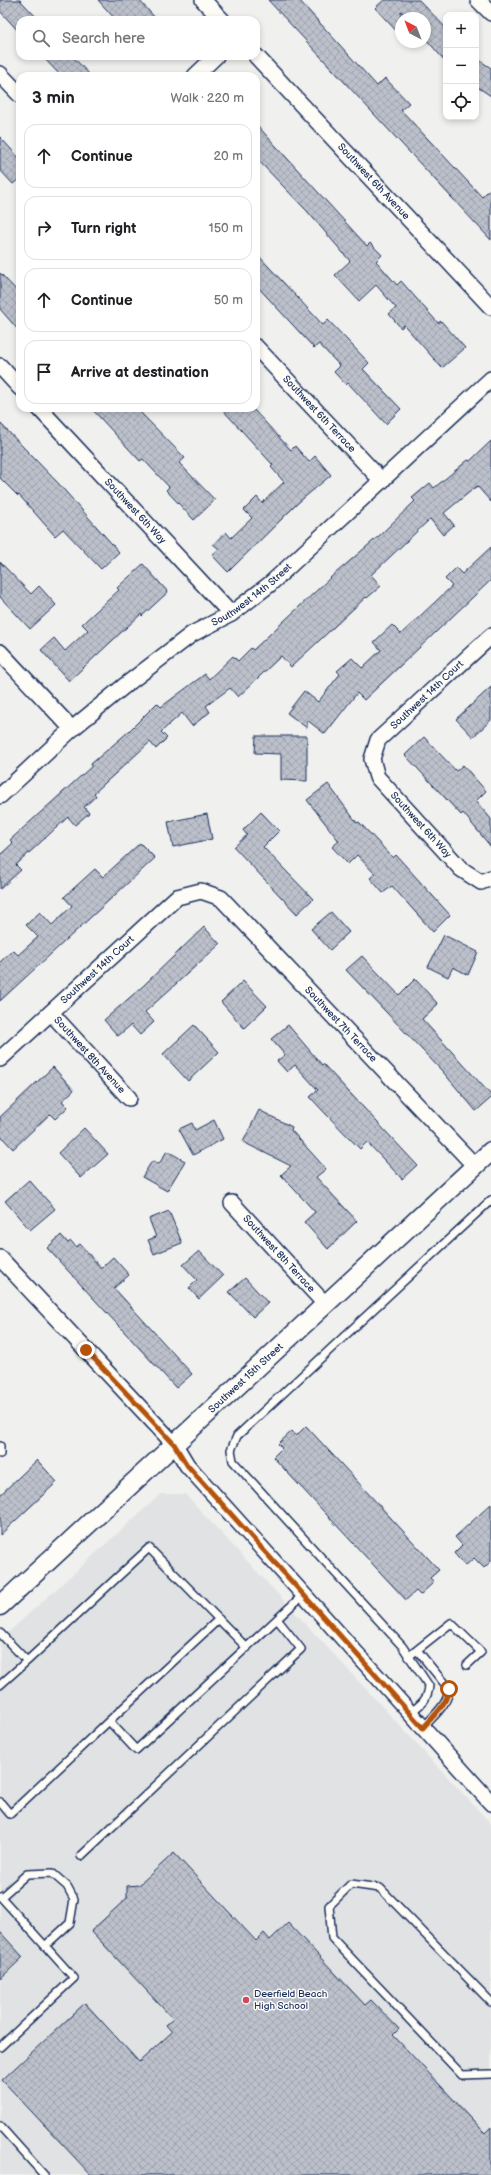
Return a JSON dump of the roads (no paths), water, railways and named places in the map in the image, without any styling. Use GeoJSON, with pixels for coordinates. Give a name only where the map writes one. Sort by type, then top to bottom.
{"type":"FeatureCollection","features":[{"type":"Feature","properties":{"kind":"street"},"geometry":{"type":"LineString","coordinates":[[203,0],[218,16]]}},
{"type":"Feature","properties":{"kind":"street"},"geometry":{"type":"LineString","coordinates":[[478,0],[491,13]]}},
{"type":"Feature","properties":{"kind":"street"},"geometry":{"type":"LineString","coordinates":[[199,72],[212,60]]}},
{"type":"Feature","properties":{"kind":"street","name":"Southwest 6th Avenue"},"geometry":{"type":"LineString","coordinates":[[260,60],[491,307]]}},
{"type":"Feature","properties":{"kind":"street"},"geometry":{"type":"LineString","coordinates":[[0,74],[16,91]]}},
{"type":"Feature","properties":{"kind":"street","name":"Southwest 6th Terrace"},"geometry":{"type":"LineString","coordinates":[[260,351],[382,481]]}},
{"type":"Feature","properties":{"kind":"street"},"geometry":{"type":"LineString","coordinates":[[0,366],[16,384]]}},
{"type":"Feature","properties":{"kind":"street","name":"Southwest 14th Street"},"geometry":{"type":"LineString","coordinates":[[0,796],[72,729],[192,634],[231,614],[270,584],[491,379]]}},
{"type":"Feature","properties":{"kind":"street","name":"Southwest 6th Way"},"geometry":{"type":"LineString","coordinates":[[43,412],[231,614]]}},
{"type":"Feature","properties":{"kind":"street","name":"Southwest 14th Court"},"geometry":{"type":"LineString","coordinates":[[372,759],[378,740],[491,636]]}},
{"type":"Feature","properties":{"kind":"street"},"geometry":{"type":"LineString","coordinates":[[0,652],[72,729]]}},
{"type":"Feature","properties":{"kind":"street","name":"Southwest 6th Way"},"geometry":{"type":"LineString","coordinates":[[372,759],[377,777],[461,869],[486,880]]}},
{"type":"Feature","properties":{"kind":"street","name":"Southwest 14th Court"},"geometry":{"type":"LineString","coordinates":[[0,1059],[177,897],[201,891]]}},
{"type":"Feature","properties":{"kind":"street","name":"Southwest 7th Terrace"},"geometry":{"type":"LineString","coordinates":[[201,891],[221,898],[475,1166]]}},
{"type":"Feature","properties":{"kind":"street","name":"Southwest 8th Avenue"},"geometry":{"type":"LineString","coordinates":[[51,1013],[129,1098]]}},
{"type":"Feature","properties":{"kind":"street","name":"Southwest 15th Street"},"geometry":{"type":"LineString","coordinates":[[0,1606],[491,1151]]}},
{"type":"Feature","properties":{"kind":"street","name":"Southwest 8th Terrace"},"geometry":{"type":"LineString","coordinates":[[232,1203],[325,1304]]}},
{"type":"Feature","properties":{"kind":"street"},"geometry":{"type":"LineString","coordinates":[[0,1258],[174,1444],[187,1465],[491,1803]]}},
{"type":"Feature","properties":{"kind":"lane"},"geometry":{"type":"LineString","coordinates":[[410,1713],[424,1702],[429,1694],[429,1686],[402,1646],[232,1461],[230,1454],[237,1436],[491,1200]]}},
{"type":"Feature","properties":{"kind":"lane"},"geometry":{"type":"LineString","coordinates":[[0,1446],[0,1454]]}},
{"type":"Feature","properties":{"kind":"lane"},"geometry":{"type":"LineString","coordinates":[[0,1686],[149,1548],[246,1648]]}},
{"type":"Feature","properties":{"kind":"lane"},"geometry":{"type":"LineString","coordinates":[[109,1721],[136,1750],[304,1594]]}},
{"type":"Feature","properties":{"kind":"lane"},"geometry":{"type":"LineString","coordinates":[[0,1802],[10,1814],[219,1619]]}},
{"type":"Feature","properties":{"kind":"lane"},"geometry":{"type":"LineString","coordinates":[[81,1856],[301,1649],[277,1619]]}},
{"type":"Feature","properties":{"kind":"lane"},"geometry":{"type":"LineString","coordinates":[[408,1657],[451,1622],[481,1652],[467,1665]]}},
{"type":"Feature","properties":{"kind":"lane"},"geometry":{"type":"LineString","coordinates":[[0,1633],[26,1661]]}},
{"type":"Feature","properties":{"kind":"lane"},"geometry":{"type":"LineString","coordinates":[[417,1650],[449,1689],[444,1705],[423,1728]]}},
{"type":"Feature","properties":{"kind":"lane"},"geometry":{"type":"LineString","coordinates":[[0,2047],[74,1978],[46,1945],[1,1897],[27,1874],[52,1873],[67,1886],[74,1899],[70,1923],[46,1945]]}},
{"type":"Feature","properties":{"kind":"lane"},"geometry":{"type":"LineString","coordinates":[[491,2002],[380,1888],[351,1884],[329,1906],[332,1938],[456,2070],[462,2075],[491,2074]]}},
{"type":"Feature","properties":{"kind":"lane"},"geometry":{"type":"LineString","coordinates":[[0,2126],[44,2175]]}},
{"type":"Feature","properties":{"kind":"place","name":"Deerfield Beach High School"},"geometry":{"type":"Point","coordinates":[246,2000]}}]}
